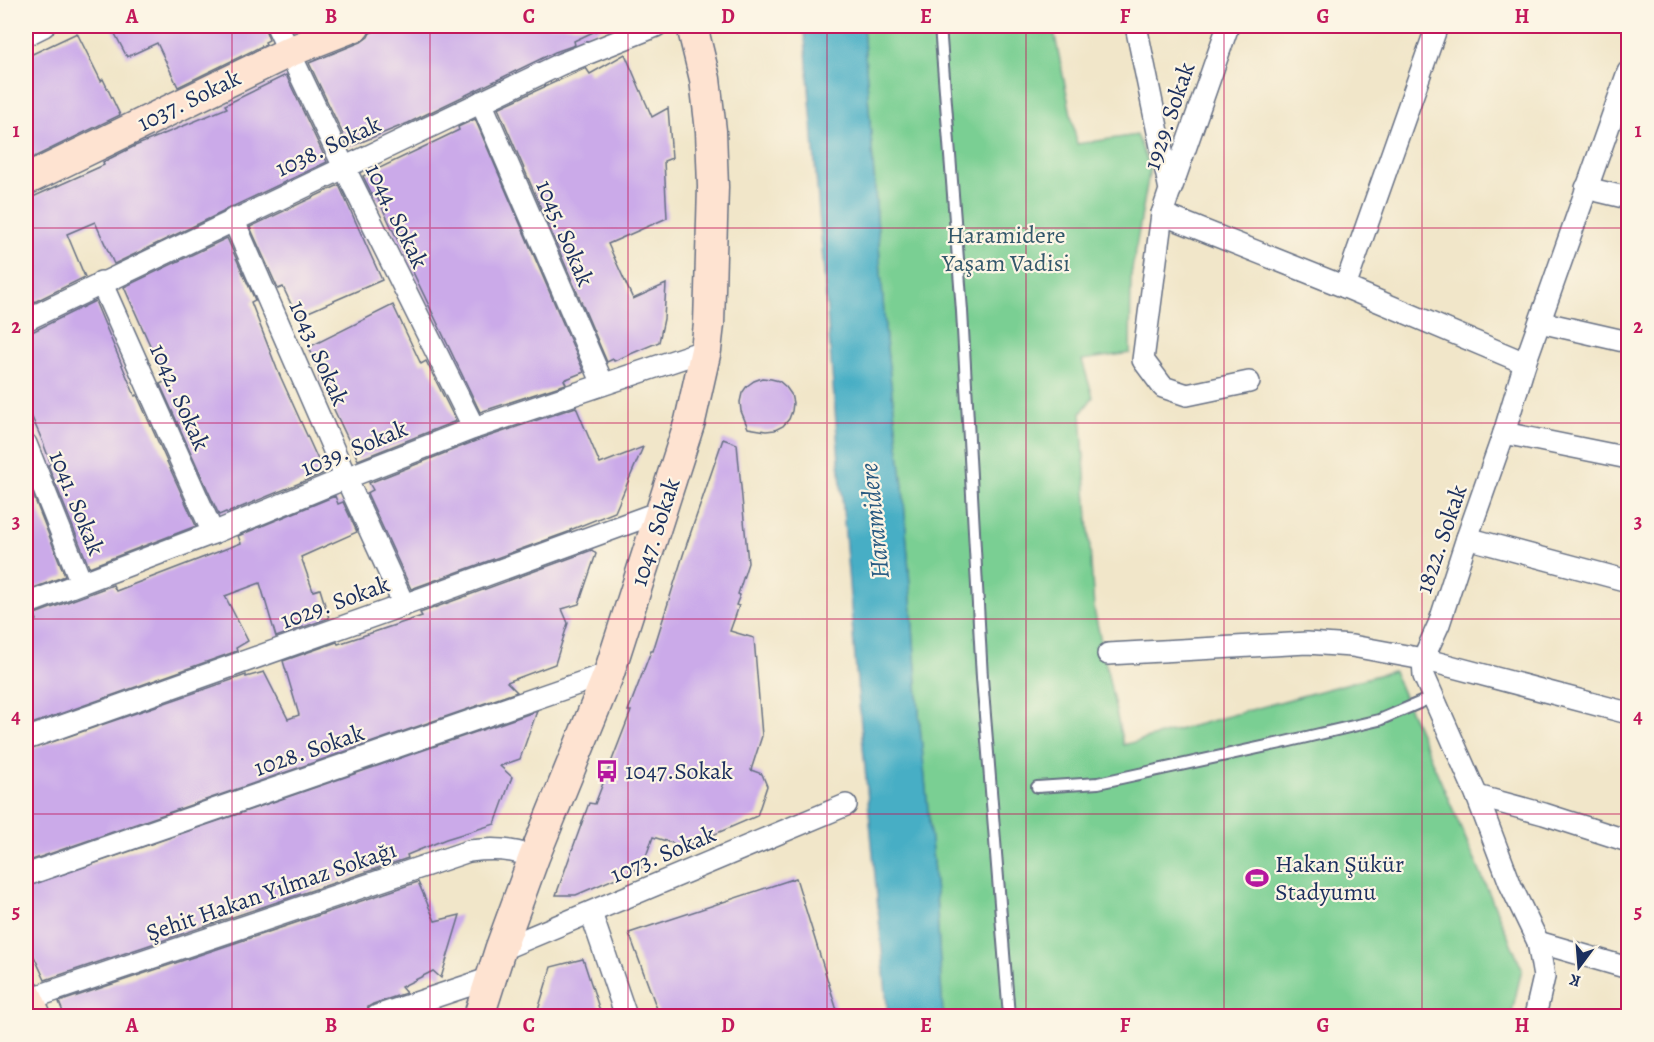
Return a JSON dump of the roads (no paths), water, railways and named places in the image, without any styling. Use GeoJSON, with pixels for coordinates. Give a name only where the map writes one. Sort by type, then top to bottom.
{"type":"FeatureCollection","features":[{"type":"Feature","properties":{"kind":"main road","name":"1037. Sokak"},"geometry":{"type":"LineString","coordinates":[[26,180],[284,38],[355,26]]}},
{"type":"Feature","properties":{"kind":"main road","name":"1047. Sokak"},"geometry":{"type":"LineString","coordinates":[[479,1017],[500,950],[534,857],[609,673],[690,421],[706,350],[709,324],[713,187],[711,131],[705,79],[692,26]]}},
{"type":"Feature","properties":{"kind":"street"},"geometry":{"type":"LineString","coordinates":[[26,35],[44,26]]}},
{"type":"Feature","properties":{"kind":"street","name":"1038. Sokak"},"geometry":{"type":"LineString","coordinates":[[26,320],[101,282],[561,64],[656,26]]}},
{"type":"Feature","properties":{"kind":"street"},"geometry":{"type":"LineString","coordinates":[[1136,26],[1170,190]]}},
{"type":"Feature","properties":{"kind":"street","name":"1929. Sokak"},"geometry":{"type":"LineString","coordinates":[[1228,26],[1162,214],[1143,360],[1163,387],[1187,395],[1248,382]]}},
{"type":"Feature","properties":{"kind":"street"},"geometry":{"type":"LineString","coordinates":[[1345,287],[1437,26]]}},
{"type":"Feature","properties":{"kind":"street","name":"1044. Sokak"},"geometry":{"type":"LineString","coordinates":[[284,38],[344,167],[474,428]]}},
{"type":"Feature","properties":{"kind":"street","name":"1822. Sokak"},"geometry":{"type":"LineString","coordinates":[[1423,659],[1439,624],[1504,433],[1525,363],[1629,72]]}},
{"type":"Feature","properties":{"kind":"street","name":"1045. Sokak"},"geometry":{"type":"LineString","coordinates":[[481,102],[603,384]]}},
{"type":"Feature","properties":{"kind":"street"},"geometry":{"type":"LineString","coordinates":[[1586,188],[1629,198]]}},
{"type":"Feature","properties":{"kind":"street"},"geometry":{"type":"LineString","coordinates":[[1162,214],[1345,287],[1525,363]]}},
{"type":"Feature","properties":{"kind":"street","name":"1043. Sokak"},"geometry":{"type":"LineString","coordinates":[[233,219],[404,605]]}},
{"type":"Feature","properties":{"kind":"street","name":"1042. Sokak"},"geometry":{"type":"LineString","coordinates":[[101,282],[213,533]]}},
{"type":"Feature","properties":{"kind":"street"},"geometry":{"type":"LineString","coordinates":[[1540,322],[1629,342]]}},
{"type":"Feature","properties":{"kind":"street","name":"1039. Sokak"},"geometry":{"type":"LineString","coordinates":[[26,604],[213,533],[474,428],[706,350]]}},
{"type":"Feature","properties":{"kind":"street"},"geometry":{"type":"LineString","coordinates":[[1504,433],[1629,458]]}},
{"type":"Feature","properties":{"kind":"street","name":"1041. Sokak"},"geometry":{"type":"LineString","coordinates":[[26,444],[81,582]]}},
{"type":"Feature","properties":{"kind":"street","name":"1029. Sokak"},"geometry":{"type":"LineString","coordinates":[[26,740],[662,511]]}},
{"type":"Feature","properties":{"kind":"street"},"geometry":{"type":"LineString","coordinates":[[1467,538],[1629,580]]}},
{"type":"Feature","properties":{"kind":"street"},"geometry":{"type":"LineString","coordinates":[[1108,654],[1307,643],[1352,646],[1423,659],[1629,713]]}},
{"type":"Feature","properties":{"kind":"street"},"geometry":{"type":"LineString","coordinates":[[1423,659],[1424,676],[1477,796],[1511,886],[1538,942],[1544,977],[1535,1017]]}},
{"type":"Feature","properties":{"kind":"street","name":"1028. Sokak"},"geometry":{"type":"LineString","coordinates":[[26,874],[609,673]]}},
{"type":"Feature","properties":{"kind":"street"},"geometry":{"type":"LineString","coordinates":[[1477,796],[1629,841]]}},
{"type":"Feature","properties":{"kind":"street","name":"1073. Sokak"},"geometry":{"type":"LineString","coordinates":[[500,950],[846,805]]}},
{"type":"Feature","properties":{"kind":"street","name":"Şehit Hakan Yılmaz Sokağı"},"geometry":{"type":"LineString","coordinates":[[29,1002],[469,851],[489,848],[512,850],[534,857]]}},
{"type":"Feature","properties":{"kind":"street"},"geometry":{"type":"LineString","coordinates":[[591,913],[626,1017]]}},
{"type":"Feature","properties":{"kind":"street"},"geometry":{"type":"LineString","coordinates":[[1538,942],[1629,968]]}},
{"type":"Feature","properties":{"kind":"street"},"geometry":{"type":"LineString","coordinates":[[377,1017],[491,978]]}},
{"type":"Feature","properties":{"kind":"lane"},"geometry":{"type":"LineString","coordinates":[[940,26],[962,311],[982,678],[1009,1017]]}},
{"type":"Feature","properties":{"kind":"lane"},"geometry":{"type":"LineString","coordinates":[[1037,787],[1098,783],[1281,743],[1379,720],[1433,697]]}},
{"type":"Feature","properties":{"kind":"water","name":"Haramidere"},"geometry":{"type":"Polygon","coordinates":[[[804,26],[863,26],[886,341],[903,487],[920,726],[936,894],[943,1016],[888,1016],[856,671],[804,26]]]}},
{"type":"Feature","properties":{"kind":"place","name":"1047.Sokak"},"geometry":{"type":"Point","coordinates":[607,771]}},
{"type":"Feature","properties":{"kind":"place","name":"Hakan Şükür Stadyumu"},"geometry":{"type":"Point","coordinates":[1257,878]}},
{"type":"Feature","properties":{"kind":"park label","name":"Haramidere Yaşam Vadisi"},"geometry":{"type":"Point","coordinates":[1006,249]}}]}
